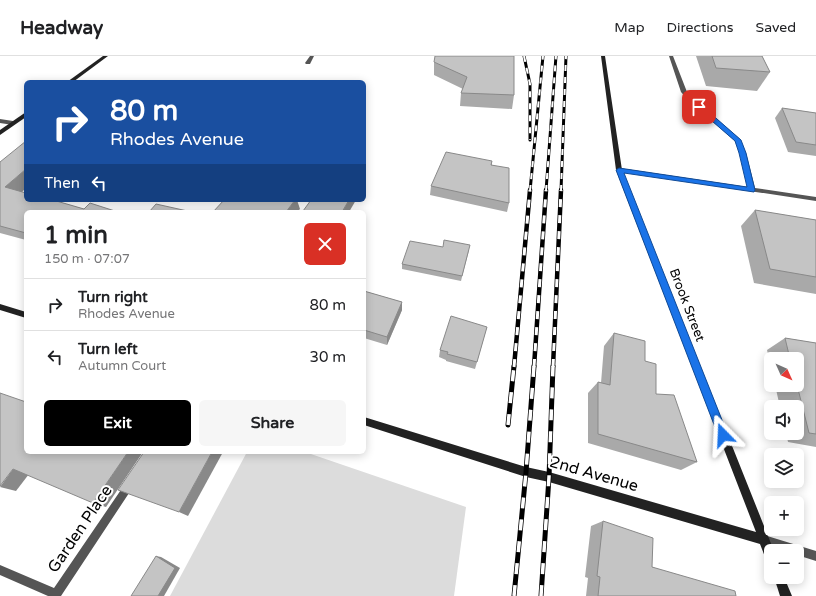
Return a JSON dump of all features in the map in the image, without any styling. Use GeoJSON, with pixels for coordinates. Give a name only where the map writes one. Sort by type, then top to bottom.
{"type":"FeatureCollection","features":[{"type":"Feature","properties":{"kind":"street"},"geometry":{"type":"LineString","coordinates":[[73,80],[106,56]]}},
{"type":"Feature","properties":{"kind":"street"},"geometry":{"type":"LineString","coordinates":[[308,63],[312,56]]}},
{"type":"Feature","properties":{"kind":"street","name":"Brook Street"},"geometry":{"type":"LineString","coordinates":[[603,56],[619,170],[766,544]]}},
{"type":"Feature","properties":{"kind":"street"},"geometry":{"type":"LineString","coordinates":[[671,56],[684,92],[690,99],[738,140],[743,153],[752,190]]}},
{"type":"Feature","properties":{"kind":"street"},"geometry":{"type":"LineString","coordinates":[[0,132],[24,115]]}},
{"type":"Feature","properties":{"kind":"street"},"geometry":{"type":"LineString","coordinates":[[0,121],[13,123]]}},
{"type":"Feature","properties":{"kind":"street"},"geometry":{"type":"LineString","coordinates":[[619,170],[816,200]]}},
{"type":"Feature","properties":{"kind":"street"},"geometry":{"type":"LineString","coordinates":[[0,307],[24,314]]}},
{"type":"Feature","properties":{"kind":"street","name":"2nd Avenue"},"geometry":{"type":"LineString","coordinates":[[366,422],[526,472],[549,477],[816,556]]}},
{"type":"Feature","properties":{"kind":"street","name":"Garden Place"},"geometry":{"type":"LineString","coordinates":[[0,570],[56,594],[134,478]]}},
{"type":"Feature","properties":{"kind":"street"},"geometry":{"type":"LineString","coordinates":[[781,584],[786,596]]}},
{"type":"Feature","properties":{"kind":"shaded area"},"geometry":{"type":"Polygon","coordinates":[[[246,454],[311,454],[466,507],[454,596],[170,596],[246,454]]]}},
{"type":"Feature","properties":{"kind":"building"},"geometry":{"type":"Polygon","coordinates":[[[435,56],[514,56],[514,95],[461,93],[467,77],[434,62],[435,56]]]}},
{"type":"Feature","properties":{"kind":"building"},"geometry":{"type":"Polygon","coordinates":[[[712,56],[762,56],[770,72],[716,68],[712,56]]]}},
{"type":"Feature","properties":{"kind":"building"},"geometry":{"type":"Polygon","coordinates":[[[782,108],[816,113],[816,145],[796,142],[782,108]]]}},
{"type":"Feature","properties":{"kind":"building"},"geometry":{"type":"Polygon","coordinates":[[[24,143],[24,171],[5,187],[24,192],[24,202],[60,202],[84,209],[90,203],[112,210],[24,210],[24,232],[0,226],[0,162],[24,143]]]}},
{"type":"Feature","properties":{"kind":"building"},"geometry":{"type":"Polygon","coordinates":[[[446,152],[492,161],[491,165],[509,168],[509,203],[431,186],[446,152]]]}},
{"type":"Feature","properties":{"kind":"building"},"geometry":{"type":"Polygon","coordinates":[[[222,202],[294,202],[288,210],[215,210],[222,202]]]}},
{"type":"Feature","properties":{"kind":"building"},"geometry":{"type":"Polygon","coordinates":[[[310,202],[348,202],[343,210],[304,210],[310,202]]]}},
{"type":"Feature","properties":{"kind":"building"},"geometry":{"type":"Polygon","coordinates":[[[156,204],[183,210],[151,210],[156,204]]]}},
{"type":"Feature","properties":{"kind":"building"},"geometry":{"type":"Polygon","coordinates":[[[755,210],[816,220],[816,277],[770,269],[755,210]]]}},
{"type":"Feature","properties":{"kind":"building"},"geometry":{"type":"Polygon","coordinates":[[[444,240],[470,245],[462,276],[402,264],[410,241],[443,247],[444,240]]]}},
{"type":"Feature","properties":{"kind":"building"},"geometry":{"type":"Polygon","coordinates":[[[366,292],[402,302],[387,337],[366,331],[366,292]]]}},
{"type":"Feature","properties":{"kind":"building"},"geometry":{"type":"Polygon","coordinates":[[[451,316],[487,327],[477,362],[447,354],[448,352],[440,350],[451,316]]]}},
{"type":"Feature","properties":{"kind":"building"},"geometry":{"type":"Polygon","coordinates":[[[614,333],[645,341],[645,361],[656,364],[656,394],[674,395],[697,462],[598,434],[598,382],[610,385],[614,333]]]}},
{"type":"Feature","properties":{"kind":"building"},"geometry":{"type":"Polygon","coordinates":[[[785,338],[816,343],[816,434],[809,433],[804,413],[804,400],[801,400],[799,392],[804,392],[804,352],[788,352],[785,338]]]}},
{"type":"Feature","properties":{"kind":"building"},"geometry":{"type":"Polygon","coordinates":[[[0,393],[24,401],[24,454],[127,454],[93,503],[13,469],[0,486],[0,393]]]}},
{"type":"Feature","properties":{"kind":"building"},"geometry":{"type":"Polygon","coordinates":[[[143,454],[211,454],[179,512],[118,490],[143,454]]]}},
{"type":"Feature","properties":{"kind":"building"},"geometry":{"type":"Polygon","coordinates":[[[603,521],[653,538],[652,567],[735,591],[736,596],[598,596],[600,577],[597,576],[603,521]]]}},
{"type":"Feature","properties":{"kind":"building"},"geometry":{"type":"Polygon","coordinates":[[[156,556],[175,568],[158,596],[131,596],[156,556]]]}},
{"type":"Feature","properties":{"kind":"railway"},"geometry":{"type":"LineString","coordinates":[[524,56],[530,84],[530,140]]}},
{"type":"Feature","properties":{"kind":"railway"},"geometry":{"type":"LineString","coordinates":[[530,191],[543,56]]}},
{"type":"Feature","properties":{"kind":"railway"},"geometry":{"type":"LineString","coordinates":[[546,191],[556,56]]}},
{"type":"Feature","properties":{"kind":"railway"},"geometry":{"type":"LineString","coordinates":[[561,191],[566,56]]}},
{"type":"Feature","properties":{"kind":"railway"},"geometry":{"type":"LineString","coordinates":[[514,367],[530,190]]}},
{"type":"Feature","properties":{"kind":"railway"},"geometry":{"type":"LineString","coordinates":[[534,367],[546,190]]}},
{"type":"Feature","properties":{"kind":"railway"},"geometry":{"type":"LineString","coordinates":[[553,367],[561,190]]}},
{"type":"Feature","properties":{"kind":"railway"},"geometry":{"type":"LineString","coordinates":[[508,425],[514,366]]}},
{"type":"Feature","properties":{"kind":"railway"},"geometry":{"type":"LineString","coordinates":[[514,596],[526,472],[534,366]]}},
{"type":"Feature","properties":{"kind":"railway"},"geometry":{"type":"LineString","coordinates":[[541,596],[549,477],[553,366]]}},
{"type":"Feature","properties":{"kind":"route"},"geometry":{"type":"LineString","coordinates":[[699,107],[738,140],[743,153],[752,190],[619,170],[723,435]]}}]}
